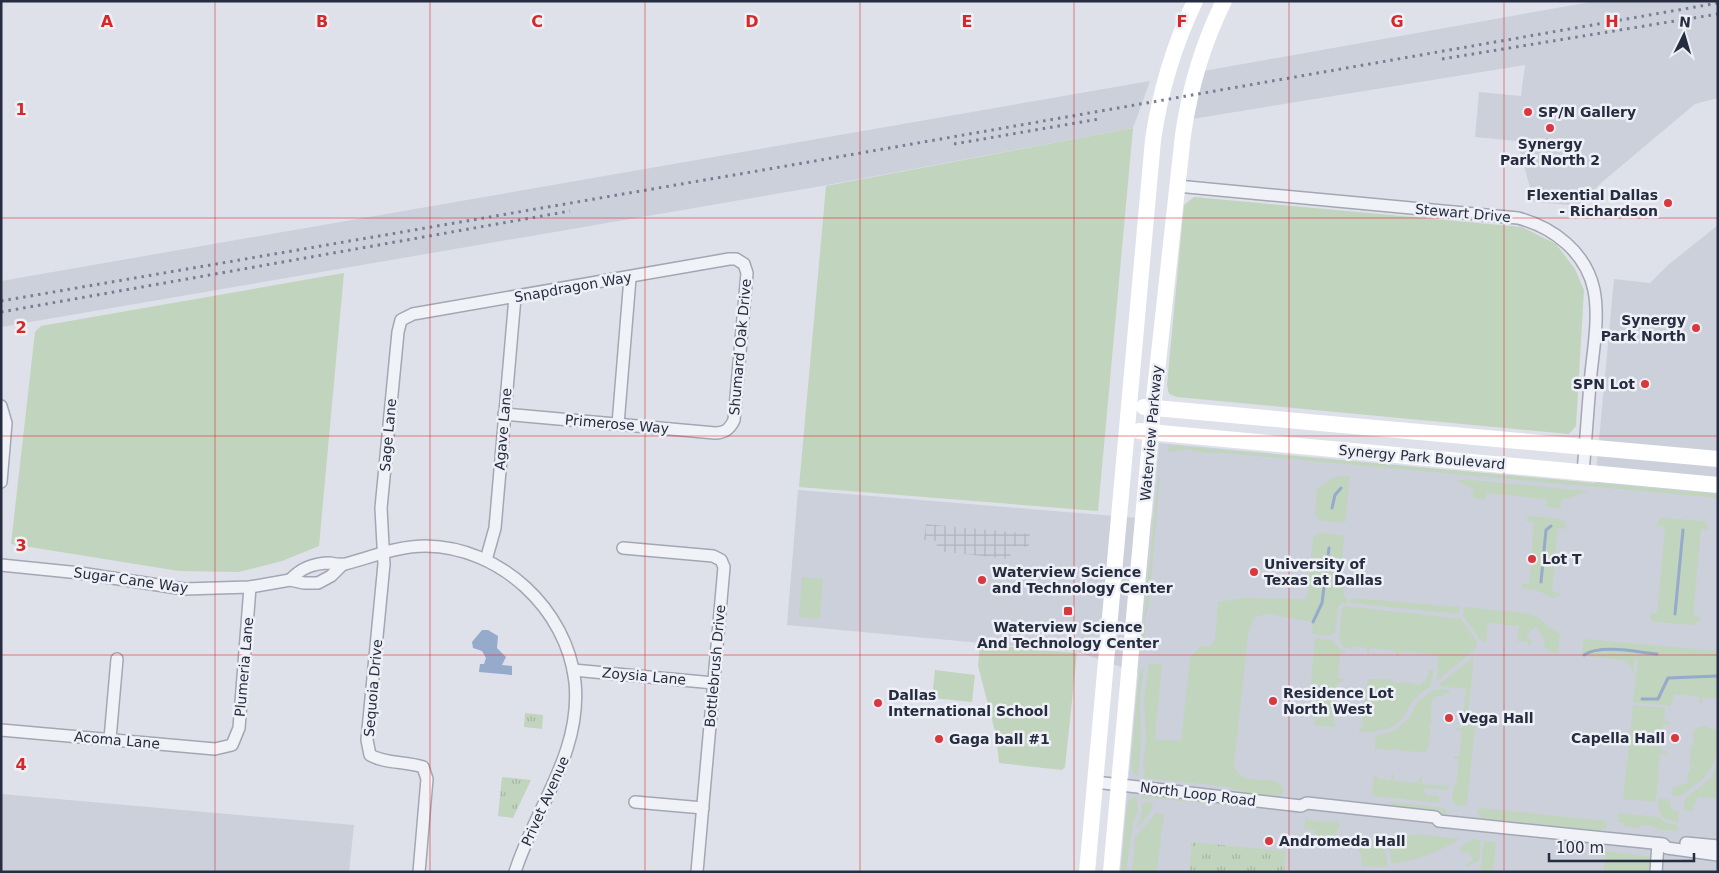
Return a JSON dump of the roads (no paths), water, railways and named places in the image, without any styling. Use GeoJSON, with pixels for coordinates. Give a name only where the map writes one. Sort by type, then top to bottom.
{"type":"FeatureCollection","features":[{"type":"Feature","properties":{"kind":"main road","name":"Waterview Parkway"},"geometry":{"type":"LineString","coordinates":[[1087,872],[1150,160],[1157,114],[1166,76],[1186,20],[1195,1]]}},
{"type":"Feature","properties":{"kind":"main road","name":"Waterview Parkway"},"geometry":{"type":"LineString","coordinates":[[1111,872],[1153,408],[1177,186],[1189,96],[1203,50],[1224,1]]}},
{"type":"Feature","properties":{"kind":"main road","name":"Synergy Park Boulevard"},"geometry":{"type":"LineString","coordinates":[[1129,406],[1718,459]]}},
{"type":"Feature","properties":{"kind":"main road","name":"Synergy Park Boulevard"},"geometry":{"type":"LineString","coordinates":[[1127,430],[1718,485]]}},
{"type":"Feature","properties":{"kind":"main road"},"geometry":{"type":"LineString","coordinates":[[1656,479],[1666,472],[1691,471],[1718,474]]}},
{"type":"Feature","properties":{"kind":"main road"},"geometry":{"type":"LineString","coordinates":[[1119,523],[1143,526]]}},
{"type":"Feature","properties":{"kind":"street","name":"Stewart Drive"},"geometry":{"type":"LineString","coordinates":[[1177,186],[1518,218],[1529,221],[1564,240],[1580,260],[1594,291],[1594,340],[1583,472]]}},
{"type":"Feature","properties":{"kind":"street","name":"Snapdragon Way"},"geometry":{"type":"LineString","coordinates":[[401,320],[413,314],[630,278],[730,259],[744,264]]}},
{"type":"Feature","properties":{"kind":"street","name":"Shumard Oak Drive"},"geometry":{"type":"LineString","coordinates":[[728,429],[734,420],[747,273],[744,264]]}},
{"type":"Feature","properties":{"kind":"street"},"geometry":{"type":"LineString","coordinates":[[618,424],[630,278]]}},
{"type":"Feature","properties":{"kind":"street","name":"Agave Lane"},"geometry":{"type":"LineString","coordinates":[[486,560],[495,528],[515,297]]}},
{"type":"Feature","properties":{"kind":"street","name":"Sage Lane"},"geometry":{"type":"LineString","coordinates":[[384,551],[381,508],[398,332],[401,320]]}},
{"type":"Feature","properties":{"kind":"street"},"geometry":{"type":"LineString","coordinates":[[1,482],[6,422],[2,406]]}},
{"type":"Feature","properties":{"kind":"street","name":"Primerose Way"},"geometry":{"type":"LineString","coordinates":[[504,414],[715,433],[721,433],[728,429]]}},
{"type":"Feature","properties":{"kind":"street","name":"Sugar Cane Way"},"geometry":{"type":"LineString","coordinates":[[290,580],[300,570],[314,564],[342,564],[384,551],[411,547],[437,547],[460,551],[486,560],[520,583],[542,603],[551,615],[566,647],[573,670]]}},
{"type":"Feature","properties":{"kind":"street","name":"Bottlebrush Drive"},"geometry":{"type":"LineString","coordinates":[[624,548],[713,556],[721,560],[724,567],[697,872]]}},
{"type":"Feature","properties":{"kind":"street","name":"Sequoia Drive"},"geometry":{"type":"LineString","coordinates":[[384,551],[367,740],[370,755],[379,760],[412,763],[423,767],[427,779],[419,872]]}},
{"type":"Feature","properties":{"kind":"street","name":"Sugar Cane Way"},"geometry":{"type":"LineString","coordinates":[[1,564],[80,573],[184,589],[250,587],[290,580],[318,583],[331,576],[342,564]]}},
{"type":"Feature","properties":{"kind":"street","name":"Plumeria Lane"},"geometry":{"type":"LineString","coordinates":[[232,745],[239,728],[250,587]]}},
{"type":"Feature","properties":{"kind":"street"},"geometry":{"type":"LineString","coordinates":[[110,739],[117,659]]}},
{"type":"Feature","properties":{"kind":"street","name":"Zoysia Lane"},"geometry":{"type":"LineString","coordinates":[[573,670],[714,683]]}},
{"type":"Feature","properties":{"kind":"street","name":"Privet Avenue"},"geometry":{"type":"LineString","coordinates":[[515,872],[525,844],[561,769],[567,750],[574,716],[575,687],[573,670]]}},
{"type":"Feature","properties":{"kind":"street","name":"Acoma Lane"},"geometry":{"type":"LineString","coordinates":[[1,730],[215,749],[232,745]]}},
{"type":"Feature","properties":{"kind":"street","name":"North Loop Road"},"geometry":{"type":"LineString","coordinates":[[1095,782],[1301,806],[1307,810],[1433,824],[1439,821],[1660,844],[1667,848],[1718,855]]}},
{"type":"Feature","properties":{"kind":"street"},"geometry":{"type":"LineString","coordinates":[[635,802],[703,808]]}},
{"type":"Feature","properties":{"kind":"street","name":"North Loop Road"},"geometry":{"type":"LineString","coordinates":[[1660,844],[1668,841],[1718,846]]}},
{"type":"Feature","properties":{"kind":"street"},"geometry":{"type":"LineString","coordinates":[[1656,872],[1660,844]]}},
{"type":"Feature","properties":{"kind":"water"},"geometry":{"type":"Polygon","coordinates":[[[482,630],[488,630],[498,636],[497,648],[506,657],[502,665],[512,666],[512,675],[479,672],[480,664],[484,664],[486,658],[482,651],[473,648],[472,642],[482,630]]]}},
{"type":"Feature","properties":{"kind":"waterway"},"geometry":{"type":"LineString","coordinates":[[1332,508],[1335,495],[1341,488]]}},
{"type":"Feature","properties":{"kind":"waterway"},"geometry":{"type":"LineString","coordinates":[[1541,582],[1546,530],[1551,526]]}},
{"type":"Feature","properties":{"kind":"waterway"},"geometry":{"type":"LineString","coordinates":[[1675,614],[1683,530]]}},
{"type":"Feature","properties":{"kind":"waterway"},"geometry":{"type":"LineString","coordinates":[[1313,622],[1322,603],[1329,548]]}},
{"type":"Feature","properties":{"kind":"waterway"},"geometry":{"type":"LineString","coordinates":[[1584,655],[1609,649],[1657,654]]}},
{"type":"Feature","properties":{"kind":"waterway"},"geometry":{"type":"LineString","coordinates":[[1642,699],[1658,699],[1668,678],[1718,676]]}},
{"type":"Feature","properties":{"kind":"railway"},"geometry":{"type":"LineString","coordinates":[[1,301],[1718,3]]}},
{"type":"Feature","properties":{"kind":"railway"},"geometry":{"type":"LineString","coordinates":[[1442,59],[1718,14]]}},
{"type":"Feature","properties":{"kind":"railway"},"geometry":{"type":"LineString","coordinates":[[954,144],[1099,119]]}},
{"type":"Feature","properties":{"kind":"railway"},"geometry":{"type":"LineString","coordinates":[[1,312],[570,211]]}},
{"type":"Feature","properties":{"kind":"place","name":"SP/N Gallery"},"geometry":{"type":"Point","coordinates":[1528,112]}},
{"type":"Feature","properties":{"kind":"place","name":"Synergy Park North 2"},"geometry":{"type":"Point","coordinates":[1550,128]}},
{"type":"Feature","properties":{"kind":"place","name":"Flexential Dallas - Richardson"},"geometry":{"type":"Point","coordinates":[1668,203]}},
{"type":"Feature","properties":{"kind":"place","name":"Synergy Park North"},"geometry":{"type":"Point","coordinates":[1696,328]}},
{"type":"Feature","properties":{"kind":"place","name":"SPN Lot"},"geometry":{"type":"Point","coordinates":[1645,384]}},
{"type":"Feature","properties":{"kind":"place","name":"Lot T"},"geometry":{"type":"Point","coordinates":[1532,559]}},
{"type":"Feature","properties":{"kind":"place","name":"University of Texas at Dallas"},"geometry":{"type":"Point","coordinates":[1254,572]}},
{"type":"Feature","properties":{"kind":"place","name":"Waterview Science and Technology Center"},"geometry":{"type":"Point","coordinates":[982,580]}},
{"type":"Feature","properties":{"kind":"place","name":"Waterview Science And Technology Center"},"geometry":{"type":"Point","coordinates":[1068,611]}},
{"type":"Feature","properties":{"kind":"place","name":"Residence Lot North West"},"geometry":{"type":"Point","coordinates":[1273,701]}},
{"type":"Feature","properties":{"kind":"place","name":"Dallas International School"},"geometry":{"type":"Point","coordinates":[878,703]}},
{"type":"Feature","properties":{"kind":"place","name":"Vega Hall"},"geometry":{"type":"Point","coordinates":[1449,718]}},
{"type":"Feature","properties":{"kind":"place","name":"Capella Hall"},"geometry":{"type":"Point","coordinates":[1675,738]}},
{"type":"Feature","properties":{"kind":"place","name":"Gaga ball #1"},"geometry":{"type":"Point","coordinates":[939,739]}},
{"type":"Feature","properties":{"kind":"place","name":"Andromeda Hall"},"geometry":{"type":"Point","coordinates":[1269,841]}}]}
